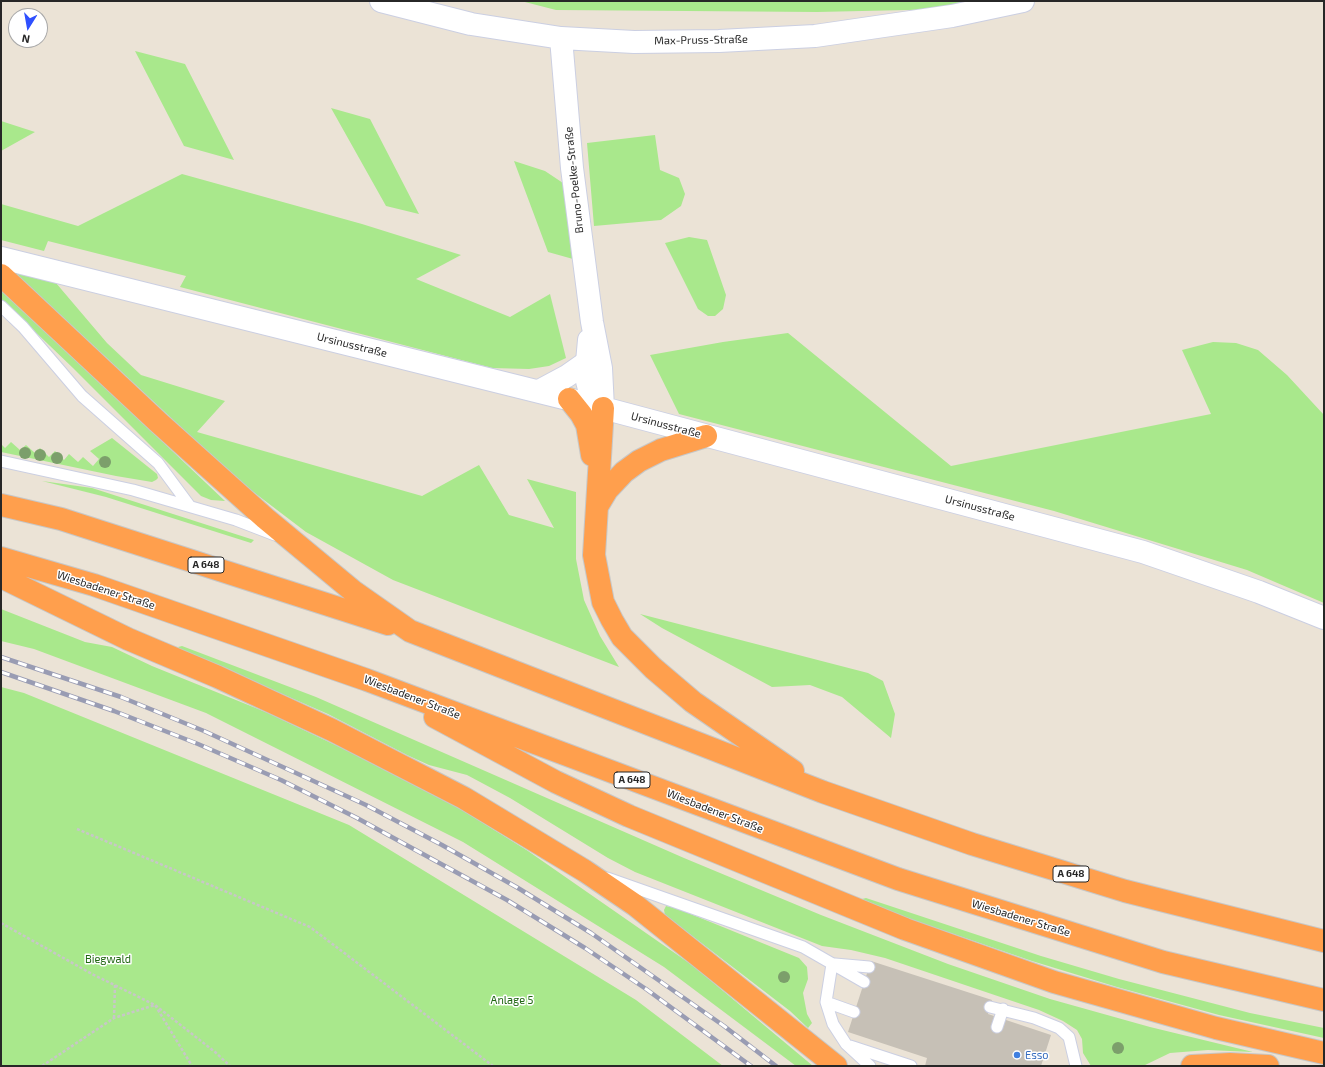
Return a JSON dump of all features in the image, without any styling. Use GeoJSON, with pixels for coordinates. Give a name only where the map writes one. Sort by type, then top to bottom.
{"type":"FeatureCollection","features":[{"type":"Feature","properties":{"kind":"highway"},"geometry":{"type":"LineString","coordinates":[[1,275],[158,422],[294,543],[353,591],[410,631]]}},
{"type":"Feature","properties":{"kind":"highway"},"geometry":{"type":"LineString","coordinates":[[569,399],[581,414],[588,431],[592,449],[596,530]]}},
{"type":"Feature","properties":{"kind":"highway"},"geometry":{"type":"LineString","coordinates":[[603,408],[594,555],[603,602],[622,637],[653,668],[693,702],[823,792]]}},
{"type":"Feature","properties":{"kind":"highway"},"geometry":{"type":"LineString","coordinates":[[598,505],[607,490],[624,472],[639,461],[661,450],[706,436]]}},
{"type":"Feature","properties":{"kind":"highway","name":"A 648"},"geometry":{"type":"LineString","coordinates":[[1,505],[69,522],[410,631],[823,792],[972,844],[1124,891],[1324,941]]}},
{"type":"Feature","properties":{"kind":"highway","name":"Wiesbadener Straße"},"geometry":{"type":"LineString","coordinates":[[1,558],[94,584],[367,680],[898,879],[1163,962],[1324,1000]]}},
{"type":"Feature","properties":{"kind":"highway"},"geometry":{"type":"LineString","coordinates":[[1,578],[128,639],[218,677],[367,746],[464,798],[585,871],[635,905],[836,1066]]}},
{"type":"Feature","properties":{"kind":"highway"},"geometry":{"type":"LineString","coordinates":[[367,680],[569,788],[636,819],[906,929],[1054,982],[1216,1028],[1324,1053]]}},
{"type":"Feature","properties":{"kind":"highway"},"geometry":{"type":"LineString","coordinates":[[1192,1066],[1230,1064],[1268,1066]]}},
{"type":"Feature","properties":{"kind":"main road","name":"Max-Pruss-Straße"},"geometry":{"type":"LineString","coordinates":[[381,1],[471,24],[561,38],[634,42],[718,41],[815,36],[952,16],[1023,1]]}},
{"type":"Feature","properties":{"kind":"main road","name":"Bruno-Poelke-Straße"},"geometry":{"type":"LineString","coordinates":[[561,38],[572,168],[592,322],[601,368],[603,408]]}},
{"type":"Feature","properties":{"kind":"main road","name":"Ursinusstraße"},"geometry":{"type":"LineString","coordinates":[[1,258],[539,391],[1143,552],[1259,592],[1324,618]]}},
{"type":"Feature","properties":{"kind":"main road","name":"Bruno-Poelke-Straße"},"geometry":{"type":"LineString","coordinates":[[592,322],[586,362],[589,389],[603,408]]}},
{"type":"Feature","properties":{"kind":"main road"},"geometry":{"type":"LineString","coordinates":[[539,391],[567,376],[586,362]]}},
{"type":"Feature","properties":{"kind":"lane"},"geometry":{"type":"LineString","coordinates":[[1,306],[23,327],[82,396],[158,463],[189,505]]}},
{"type":"Feature","properties":{"kind":"lane"},"geometry":{"type":"LineString","coordinates":[[1,461],[133,490],[189,505],[236,520],[294,543]]}},
{"type":"Feature","properties":{"kind":"lane"},"geometry":{"type":"LineString","coordinates":[[585,871],[803,947],[864,982]]}},
{"type":"Feature","properties":{"kind":"lane"},"geometry":{"type":"LineString","coordinates":[[832,964],[869,967]]}},
{"type":"Feature","properties":{"kind":"lane"},"geometry":{"type":"LineString","coordinates":[[832,964],[826,1002],[833,1024],[846,1044],[870,1066]]}},
{"type":"Feature","properties":{"kind":"lane"},"geometry":{"type":"LineString","coordinates":[[826,1002],[854,1012]]}},
{"type":"Feature","properties":{"kind":"lane"},"geometry":{"type":"LineString","coordinates":[[990,1007],[1003,1009],[1059,1028],[1069,1037],[1076,1066]]}},
{"type":"Feature","properties":{"kind":"lane"},"geometry":{"type":"LineString","coordinates":[[997,1027],[1003,1009]]}},
{"type":"Feature","properties":{"kind":"lane"},"geometry":{"type":"LineString","coordinates":[[846,1044],[911,1066]]}},
{"type":"Feature","properties":{"kind":"path"},"geometry":{"type":"LineString","coordinates":[[77,829],[310,927],[493,1066]]}},
{"type":"Feature","properties":{"kind":"path"},"geometry":{"type":"LineString","coordinates":[[1,923],[155,1005],[216,1052],[230,1066]]}},
{"type":"Feature","properties":{"kind":"path"},"geometry":{"type":"LineString","coordinates":[[114,1018],[115,985]]}},
{"type":"Feature","properties":{"kind":"path"},"geometry":{"type":"LineString","coordinates":[[42,1066],[114,1018],[155,1005]]}},
{"type":"Feature","properties":{"kind":"path"},"geometry":{"type":"LineString","coordinates":[[155,1005],[192,1066]]}},
{"type":"Feature","properties":{"kind":"green space"},"geometry":{"type":"Polygon","coordinates":[[[521,1],[986,1],[952,9],[817,12],[556,10],[521,1]]]}},
{"type":"Feature","properties":{"kind":"green space"},"geometry":{"type":"Polygon","coordinates":[[[135,51],[185,64],[234,160],[184,146],[135,51]]]}},
{"type":"Feature","properties":{"kind":"green space"},"geometry":{"type":"Polygon","coordinates":[[[331,108],[370,119],[419,214],[386,206],[331,108]]]}},
{"type":"Feature","properties":{"kind":"green space"},"geometry":{"type":"Polygon","coordinates":[[[1,121],[35,132],[1,151],[1,121]]]}},
{"type":"Feature","properties":{"kind":"green space"},"geometry":{"type":"Polygon","coordinates":[[[655,135],[660,170],[679,178],[685,194],[681,206],[661,220],[594,226],[587,143],[655,135]]]}},
{"type":"Feature","properties":{"kind":"green space"},"geometry":{"type":"Polygon","coordinates":[[[514,161],[545,171],[563,183],[573,259],[548,252],[514,161]]]}},
{"type":"Feature","properties":{"kind":"green space"},"geometry":{"type":"Polygon","coordinates":[[[182,174],[362,224],[461,255],[416,279],[510,317],[550,294],[566,358],[549,366],[529,369],[492,368],[180,287],[186,276],[48,241],[44,251],[1,240],[1,204],[78,226],[182,174]]]}},
{"type":"Feature","properties":{"kind":"green space"},"geometry":{"type":"Polygon","coordinates":[[[689,237],[707,240],[726,295],[723,309],[715,316],[708,316],[698,309],[665,243],[689,237]]]}},
{"type":"Feature","properties":{"kind":"green space"},"geometry":{"type":"Polygon","coordinates":[[[12,270],[56,283],[107,343],[141,375],[225,401],[197,432],[422,496],[479,465],[509,515],[554,528],[527,479],[576,492],[576,559],[584,600],[600,636],[619,667],[393,580],[306,532],[239,481],[12,270]]]}},
{"type":"Feature","properties":{"kind":"green space"},"geometry":{"type":"Polygon","coordinates":[[[1,290],[225,501],[211,500],[201,496],[73,368],[1,299],[1,290]]]}},
{"type":"Feature","properties":{"kind":"green space"},"geometry":{"type":"Polygon","coordinates":[[[788,333],[951,466],[1211,414],[1182,350],[1213,342],[1236,343],[1258,350],[1287,375],[1324,415],[1324,603],[1247,570],[1054,511],[679,414],[650,355],[723,342],[788,333]]]}},
{"type":"Feature","properties":{"kind":"green space"},"geometry":{"type":"Polygon","coordinates":[[[112,438],[157,474],[158,478],[152,482],[1,452],[1,444],[5,448],[11,442],[20,450],[26,445],[35,453],[40,448],[49,457],[55,451],[64,460],[69,454],[78,462],[83,457],[93,466],[99,459],[90,451],[112,438]]]}},
{"type":"Feature","properties":{"kind":"green space"},"geometry":{"type":"Polygon","coordinates":[[[42,481],[92,488],[254,540],[251,543],[106,497],[42,481]]]}},
{"type":"Feature","properties":{"kind":"green space"},"geometry":{"type":"Polygon","coordinates":[[[1,609],[85,642],[112,647],[152,666],[268,713],[430,790],[528,851],[692,965],[813,1066],[796,1066],[664,967],[463,842],[206,713],[34,649],[1,641],[1,609]]]}},
{"type":"Feature","properties":{"kind":"green space"},"geometry":{"type":"Polygon","coordinates":[[[640,614],[868,673],[883,681],[895,714],[891,738],[842,697],[810,685],[772,687],[662,628],[640,614]]]}},
{"type":"Feature","properties":{"kind":"green space"},"geometry":{"type":"Polygon","coordinates":[[[182,646],[316,697],[684,858],[821,915],[948,964],[1050,999],[1150,1027],[1253,1052],[1208,1050],[1170,1053],[1143,1066],[1091,1066],[1083,1053],[1082,1039],[1077,1030],[1063,1021],[1039,1010],[885,958],[851,950],[822,946],[635,872],[608,858],[510,798],[467,775],[429,765],[328,714],[181,650],[178,647],[182,646]]]}},
{"type":"Feature","properties":{"kind":"green space"},"geometry":{"type":"Polygon","coordinates":[[[1,687],[24,693],[349,825],[636,1000],[723,1066],[1,1066],[1,687]]]}},
{"type":"Feature","properties":{"kind":"green space"},"geometry":{"type":"Polygon","coordinates":[[[866,898],[1041,956],[1119,979],[1250,1013],[1324,1028],[1324,1038],[1219,1015],[1117,987],[1032,961],[904,917],[862,899],[866,898]]]}},
{"type":"Feature","properties":{"kind":"green space"},"geometry":{"type":"Polygon","coordinates":[[[666,906],[676,908],[799,958],[807,967],[808,979],[803,993],[807,1014],[812,1023],[808,1028],[790,1011],[665,915],[664,910],[666,906]]]}},
{"type":"Feature","properties":{"kind":"building"},"geometry":{"type":"Polygon","coordinates":[[[871,961],[992,1000],[988,1014],[1051,1035],[1041,1066],[925,1066],[927,1058],[848,1032],[871,961]]]}},
{"type":"Feature","properties":{"kind":"railway"},"geometry":{"type":"LineString","coordinates":[[1,657],[121,697],[204,731],[366,805],[442,845],[518,888],[591,933],[724,1026],[776,1066]]}},
{"type":"Feature","properties":{"kind":"railway"},"geometry":{"type":"LineString","coordinates":[[1,672],[114,711],[198,744],[281,780],[357,818],[507,900],[585,948],[646,989],[751,1066]]}},
{"type":"Feature","properties":{"kind":"place","name":"Esso"},"geometry":{"type":"Point","coordinates":[1017,1055]}},
{"type":"Feature","properties":{"kind":"park label","name":"Biegwald"},"geometry":{"type":"Point","coordinates":[108,959]}},
{"type":"Feature","properties":{"kind":"park label","name":"Anlage 5"},"geometry":{"type":"Point","coordinates":[512,1000]}}]}
